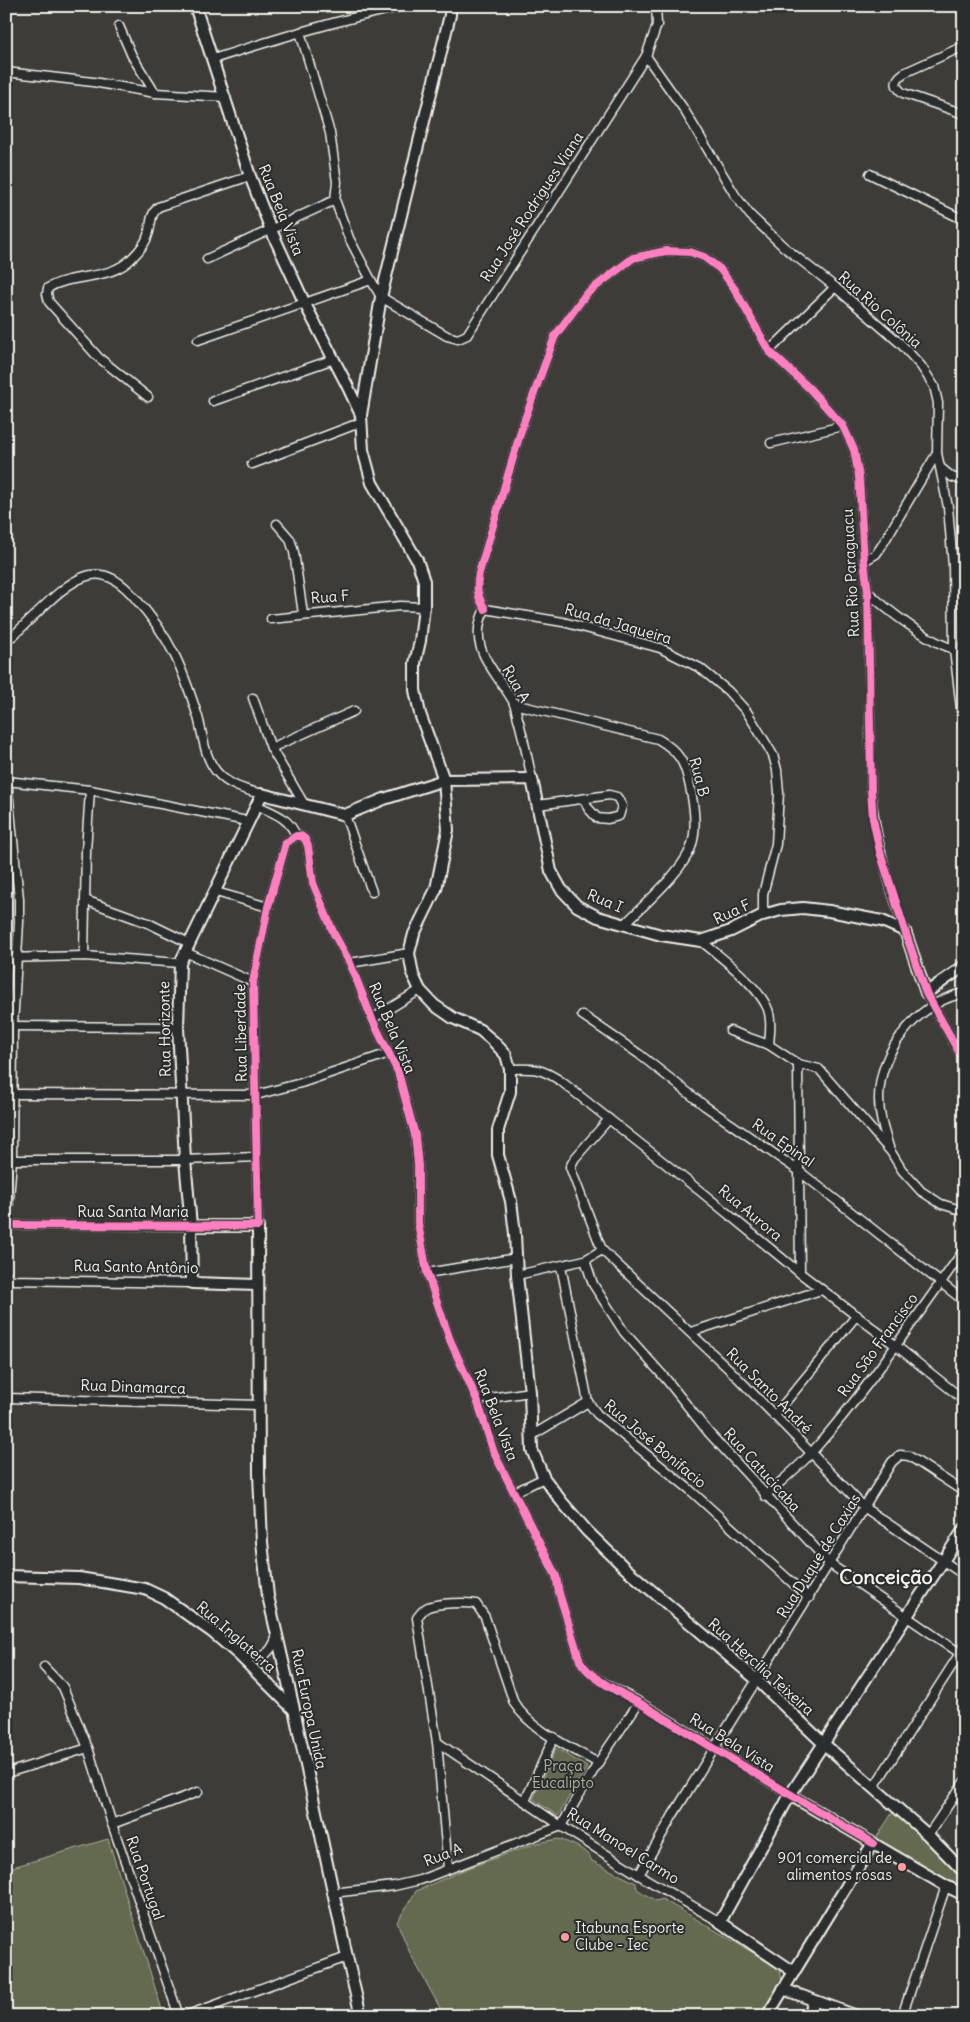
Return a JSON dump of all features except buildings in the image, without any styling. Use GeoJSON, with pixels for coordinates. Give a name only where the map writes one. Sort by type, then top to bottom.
{"type":"FeatureCollection","features":[{"type":"Feature","properties":{"kind":"main road","name":"Rua Bela Vista"},"geometry":{"type":"LineString","coordinates":[[195,6],[250,176],[271,230],[361,419]]}},
{"type":"Feature","properties":{"kind":"main road"},"geometry":{"type":"LineString","coordinates":[[450,6],[450,15],[381,298],[361,419],[363,450],[372,483],[418,560],[424,581],[424,607],[415,663],[415,690],[420,714],[444,780],[448,830],[444,856],[436,889],[414,934],[409,953],[413,974],[420,990],[434,1005],[453,1018],[480,1030],[493,1041],[506,1055],[510,1069]]}},
{"type":"Feature","properties":{"kind":"main road"},"geometry":{"type":"LineString","coordinates":[[262,794],[346,815],[384,799],[444,780],[532,779]]}},
{"type":"Feature","properties":{"kind":"main road","name":"Rua A"},"geometry":{"type":"LineString","coordinates":[[532,779],[538,805]]}},
{"type":"Feature","properties":{"kind":"main road","name":"Rua Horizonte"},"geometry":{"type":"LineString","coordinates":[[192,1283],[191,1226],[185,1160],[178,1027],[180,963],[216,892],[247,821],[262,794]]}},
{"type":"Feature","properties":{"kind":"main road","name":"Rua I"},"geometry":{"type":"LineString","coordinates":[[538,805],[551,871],[561,889],[577,906],[598,917],[624,925],[661,935],[701,940]]}},
{"type":"Feature","properties":{"kind":"main road"},"geometry":{"type":"LineString","coordinates":[[763,915],[781,910],[803,908],[882,921],[905,931]]}},
{"type":"Feature","properties":{"kind":"main road","name":"Rua F"},"geometry":{"type":"LineString","coordinates":[[701,940],[732,931],[763,915]]}},
{"type":"Feature","properties":{"kind":"main road","name":"Rua Rio Paraguacu"},"geometry":{"type":"LineString","coordinates":[[905,931],[926,993]]}},
{"type":"Feature","properties":{"kind":"main road"},"geometry":{"type":"LineString","coordinates":[[926,993],[964,966]]}},
{"type":"Feature","properties":{"kind":"main road","name":"Rua Hercília Teixeira"},"geometry":{"type":"LineString","coordinates":[[510,1069],[510,1092],[498,1130],[498,1154],[511,1201],[530,1392],[532,1450],[544,1478],[587,1531],[625,1568],[758,1680],[824,1744],[928,1835],[964,1872]]}},
{"type":"Feature","properties":{"kind":"main road","name":"Rua Santa Maria"},"geometry":{"type":"LineString","coordinates":[[191,1226],[258,1226]]}},
{"type":"Feature","properties":{"kind":"main road","name":"Rua Liberdade"},"geometry":{"type":"LineString","coordinates":[[258,1226],[258,1405]]}},
{"type":"Feature","properties":{"kind":"main road","name":"Rua Santo Antônio"},"geometry":{"type":"LineString","coordinates":[[192,1283],[257,1285]]}},
{"type":"Feature","properties":{"kind":"main road","name":"Rua Europa Unida"},"geometry":{"type":"LineString","coordinates":[[258,1405],[262,1542],[268,1596],[294,1709],[332,1892],[361,2016]]}},
{"type":"Feature","properties":{"kind":"main road"},"geometry":{"type":"LineString","coordinates":[[720,1922],[790,1795],[964,1529]]}},
{"type":"Feature","properties":{"kind":"main road","name":"Rua Inglaterra"},"geometry":{"type":"LineString","coordinates":[[6,1576],[79,1578],[145,1589],[164,1598],[188,1614],[239,1655],[294,1709]]}},
{"type":"Feature","properties":{"kind":"main road","name":"Rua Bela Vista"},"geometry":{"type":"LineString","coordinates":[[790,1795],[964,1895]]}},
{"type":"Feature","properties":{"kind":"main road"},"geometry":{"type":"LineString","coordinates":[[767,2016],[873,1842]]}},
{"type":"Feature","properties":{"kind":"main road","name":"Rua Manoel Carmo"},"geometry":{"type":"LineString","coordinates":[[720,1922],[794,1972]]}},
{"type":"Feature","properties":{"kind":"main road"},"geometry":{"type":"LineString","coordinates":[[783,1989],[857,2016]]}},
{"type":"Feature","properties":{"kind":"main road"},"geometry":{"type":"LineString","coordinates":[[809,2016],[814,2001]]}},
{"type":"Feature","properties":{"kind":"street"},"geometry":{"type":"LineString","coordinates":[[212,59],[300,32],[374,12],[405,6]]}},
{"type":"Feature","properties":{"kind":"street","name":"Rua José Rodrigues Viana"},"geometry":{"type":"LineString","coordinates":[[381,298],[447,336],[458,339],[467,335],[646,56],[656,26],[656,6]]}},
{"type":"Feature","properties":{"kind":"street"},"geometry":{"type":"LineString","coordinates":[[119,26],[132,56],[155,93]]}},
{"type":"Feature","properties":{"kind":"street"},"geometry":{"type":"LineString","coordinates":[[300,32],[330,133],[337,182],[335,200],[349,238],[381,298]]}},
{"type":"Feature","properties":{"kind":"street"},"geometry":{"type":"LineString","coordinates":[[964,46],[904,73],[896,80],[897,88],[903,93],[964,114]]}},
{"type":"Feature","properties":{"kind":"street","name":"Rua Rio Colônia"},"geometry":{"type":"LineString","coordinates":[[646,56],[683,108],[735,195],[750,216],[784,247],[835,287],[901,344],[921,366],[934,386],[938,403],[937,453],[948,507],[953,566],[954,649],[964,734]]}},
{"type":"Feature","properties":{"kind":"street"},"geometry":{"type":"LineString","coordinates":[[6,72],[93,82],[155,93],[226,97]]}},
{"type":"Feature","properties":{"kind":"street"},"geometry":{"type":"LineString","coordinates":[[870,174],[964,220]]}},
{"type":"Feature","properties":{"kind":"street"},"geometry":{"type":"LineString","coordinates":[[148,397],[98,358],[50,302],[47,294],[48,288],[54,285],[106,274],[125,265],[148,236],[150,218],[158,207],[250,176]]}},
{"type":"Feature","properties":{"kind":"street"},"geometry":{"type":"LineString","coordinates":[[207,259],[335,200]]}},
{"type":"Feature","properties":{"kind":"street","name":"Rua Rio Paraguacu"},"geometry":{"type":"LineString","coordinates":[[486,609],[476,589],[479,573],[523,424],[556,336],[586,294],[633,258],[666,251],[690,252],[704,257],[720,269],[734,288],[769,351],[810,389],[843,426],[854,450],[859,477],[868,592],[873,819],[880,852],[905,931]]}},
{"type":"Feature","properties":{"kind":"street"},"geometry":{"type":"LineString","coordinates":[[198,340],[241,323],[305,304],[371,280]]}},
{"type":"Feature","properties":{"kind":"street"},"geometry":{"type":"LineString","coordinates":[[769,351],[835,287]]}},
{"type":"Feature","properties":{"kind":"street"},"geometry":{"type":"LineString","coordinates":[[213,401],[334,359]]}},
{"type":"Feature","properties":{"kind":"street"},"geometry":{"type":"LineString","coordinates":[[252,464],[361,419]]}},
{"type":"Feature","properties":{"kind":"street"},"geometry":{"type":"LineString","coordinates":[[771,443],[843,426]]}},
{"type":"Feature","properties":{"kind":"street"},"geometry":{"type":"LineString","coordinates":[[864,560],[876,554],[881,547],[937,453]]}},
{"type":"Feature","properties":{"kind":"street"},"geometry":{"type":"LineString","coordinates":[[941,468],[952,477],[964,481]]}},
{"type":"Feature","properties":{"kind":"street","name":"Rua F"},"geometry":{"type":"LineString","coordinates":[[277,524],[290,539],[294,552],[303,614],[400,606],[424,607]]}},
{"type":"Feature","properties":{"kind":"street"},"geometry":{"type":"LineString","coordinates":[[6,640],[20,630],[56,595],[73,582],[90,575],[104,575],[118,581],[150,614],[165,635],[178,659],[200,725],[208,758],[215,770],[223,779],[243,790],[262,794]]}},
{"type":"Feature","properties":{"kind":"street"},"geometry":{"type":"LineString","coordinates":[[868,592],[926,636],[942,646],[954,649]]}},
{"type":"Feature","properties":{"kind":"street","name":"Rua A"},"geometry":{"type":"LineString","coordinates":[[486,609],[481,618],[478,632],[481,648],[493,674],[514,704],[532,779]]}},
{"type":"Feature","properties":{"kind":"street","name":"Rua da Jaqueira"},"geometry":{"type":"LineString","coordinates":[[486,609],[563,622],[660,648],[700,668],[728,691],[748,712],[773,754],[777,770]]}},
{"type":"Feature","properties":{"kind":"street"},"geometry":{"type":"LineString","coordinates":[[271,619],[303,614]]}},
{"type":"Feature","properties":{"kind":"street"},"geometry":{"type":"LineString","coordinates":[[253,698],[271,748],[304,804]]}},
{"type":"Feature","properties":{"kind":"street","name":"Rua B"},"geometry":{"type":"LineString","coordinates":[[514,704],[658,740],[672,747],[680,756],[692,796],[694,828],[692,846],[682,863],[666,883],[624,925]]}},
{"type":"Feature","properties":{"kind":"street"},"geometry":{"type":"LineString","coordinates":[[271,748],[354,710]]}},
{"type":"Feature","properties":{"kind":"street","name":"Rua F"},"geometry":{"type":"LineString","coordinates":[[763,915],[764,886],[776,844],[777,770]]}},
{"type":"Feature","properties":{"kind":"street"},"geometry":{"type":"LineString","coordinates":[[6,1237],[9,1160],[10,1026],[16,958],[18,899],[7,781],[90,790],[247,821]]}},
{"type":"Feature","properties":{"kind":"street"},"geometry":{"type":"LineString","coordinates":[[84,956],[90,790]]}},
{"type":"Feature","properties":{"kind":"street"},"geometry":{"type":"LineString","coordinates":[[538,805],[584,800],[609,794],[617,797],[622,806],[619,816],[608,819],[597,818],[584,800]]}},
{"type":"Feature","properties":{"kind":"street"},"geometry":{"type":"LineString","coordinates":[[256,805],[284,818],[292,827],[296,836]]}},
{"type":"Feature","properties":{"kind":"street"},"geometry":{"type":"LineString","coordinates":[[346,815],[372,892]]}},
{"type":"Feature","properties":{"kind":"street","name":"Rua Bela Vista"},"geometry":{"type":"LineString","coordinates":[[296,836],[301,836],[305,839],[308,846],[313,883],[334,934],[350,963],[372,1019],[398,1072],[414,1135],[418,1164],[418,1223],[427,1273],[450,1340],[477,1400],[494,1453],[556,1576],[580,1662],[584,1669],[592,1675],[790,1795]]}},
{"type":"Feature","properties":{"kind":"street","name":"Rua Liberdade"},"geometry":{"type":"LineString","coordinates":[[258,1226],[253,982],[268,907],[286,843],[296,836]]}},
{"type":"Feature","properties":{"kind":"street"},"geometry":{"type":"LineString","coordinates":[[216,892],[268,907]]}},
{"type":"Feature","properties":{"kind":"street"},"geometry":{"type":"LineString","coordinates":[[85,900],[148,923],[187,947],[253,982]]}},
{"type":"Feature","properties":{"kind":"street","name":"Rua F"},"geometry":{"type":"LineString","coordinates":[[701,940],[756,992],[767,1007],[771,1022],[769,1045]]}},
{"type":"Feature","properties":{"kind":"street"},"geometry":{"type":"LineString","coordinates":[[350,963],[409,953]]}},
{"type":"Feature","properties":{"kind":"street"},"geometry":{"type":"LineString","coordinates":[[6,958],[84,956],[180,963]]}},
{"type":"Feature","properties":{"kind":"street"},"geometry":{"type":"LineString","coordinates":[[372,1019],[420,990]]}},
{"type":"Feature","properties":{"kind":"street","name":"Rua Rio Paraguacu"},"geometry":{"type":"LineString","coordinates":[[926,993],[964,1061]]}},
{"type":"Feature","properties":{"kind":"street"},"geometry":{"type":"LineString","coordinates":[[891,1152],[882,1126],[879,1098],[884,1071],[894,1045],[911,1023],[933,1005],[964,993]]}},
{"type":"Feature","properties":{"kind":"street","name":"Rua Epinal"},"geometry":{"type":"LineString","coordinates":[[582,1015],[639,1054],[705,1106],[799,1171],[964,1301]]}},
{"type":"Feature","properties":{"kind":"street"},"geometry":{"type":"LineString","coordinates":[[10,1026],[178,1027]]}},
{"type":"Feature","properties":{"kind":"street"},"geometry":{"type":"LineString","coordinates":[[730,1031],[769,1045],[798,1064],[819,1069],[891,1152],[902,1170],[921,1191],[941,1204],[964,1211]]}},
{"type":"Feature","properties":{"kind":"street"},"geometry":{"type":"LineString","coordinates":[[9,1094],[256,1095],[301,1083],[389,1053]]}},
{"type":"Feature","properties":{"kind":"street"},"geometry":{"type":"LineString","coordinates":[[798,1064],[800,1273]]}},
{"type":"Feature","properties":{"kind":"street","name":"Rua Aurora"},"geometry":{"type":"LineString","coordinates":[[510,1069],[534,1068],[548,1072],[700,1190],[821,1290],[895,1344],[964,1400]]}},
{"type":"Feature","properties":{"kind":"street","name":"Rua Santo André"},"geometry":{"type":"LineString","coordinates":[[609,1120],[575,1158],[570,1167],[602,1250],[691,1332],[865,1508],[964,1575]]}},
{"type":"Feature","properties":{"kind":"street"},"geometry":{"type":"LineString","coordinates":[[9,1160],[256,1158]]}},
{"type":"Feature","properties":{"kind":"street","name":"Rua Santa Maria"},"geometry":{"type":"LineString","coordinates":[[7,1219],[191,1226]]}},
{"type":"Feature","properties":{"kind":"street"},"geometry":{"type":"LineString","coordinates":[[517,1275],[585,1260],[602,1250]]}},
{"type":"Feature","properties":{"kind":"street","name":"Rua São Francisco"},"geometry":{"type":"LineString","coordinates":[[765,1496],[811,1453],[852,1404],[964,1250]]}},
{"type":"Feature","properties":{"kind":"street"},"geometry":{"type":"LineString","coordinates":[[427,1273],[517,1258]]}},
{"type":"Feature","properties":{"kind":"street","name":"Rua Catucicaba"},"geometry":{"type":"LineString","coordinates":[[585,1260],[593,1284],[624,1332],[666,1378],[709,1433],[765,1496],[830,1564],[906,1618],[962,1652]]}},
{"type":"Feature","properties":{"kind":"street","name":"Rua José Bonifacio"},"geometry":{"type":"LineString","coordinates":[[562,1266],[588,1402],[597,1414],[689,1489],[809,1598]]}},
{"type":"Feature","properties":{"kind":"street","name":"Rua Santo Antônio"},"geometry":{"type":"LineString","coordinates":[[10,1277],[192,1283]]}},
{"type":"Feature","properties":{"kind":"street"},"geometry":{"type":"LineString","coordinates":[[691,1332],[821,1290]]}},
{"type":"Feature","properties":{"kind":"street"},"geometry":{"type":"LineString","coordinates":[[774,1416],[856,1315]]}},
{"type":"Feature","properties":{"kind":"street"},"geometry":{"type":"LineString","coordinates":[[477,1400],[530,1392]]}},
{"type":"Feature","properties":{"kind":"street","name":"Rua Dinamarca"},"geometry":{"type":"LineString","coordinates":[[6,1398],[258,1405]]}},
{"type":"Feature","properties":{"kind":"street"},"geometry":{"type":"LineString","coordinates":[[531,1436],[588,1402]]}},
{"type":"Feature","properties":{"kind":"street","name":"Rua Duque de Caxias"},"geometry":{"type":"LineString","coordinates":[[639,1875],[673,1815],[892,1462],[900,1455],[909,1456],[964,1492]]}},
{"type":"Feature","properties":{"kind":"street"},"geometry":{"type":"LineString","coordinates":[[515,1492],[544,1478]]}},
{"type":"Feature","properties":{"kind":"street"},"geometry":{"type":"LineString","coordinates":[[448,1868],[437,1742],[418,1627],[418,1618],[422,1611],[428,1607],[468,1602],[476,1604],[485,1617],[514,1703],[521,1713],[554,1737],[598,1764]]}},
{"type":"Feature","properties":{"kind":"street"},"geometry":{"type":"LineString","coordinates":[[239,1655],[254,1658],[268,1653],[274,1647],[277,1636]]}},
{"type":"Feature","properties":{"kind":"street"},"geometry":{"type":"LineString","coordinates":[[874,1787],[962,1652]]}},
{"type":"Feature","properties":{"kind":"street","name":"Rua Portugal"},"geometry":{"type":"LineString","coordinates":[[44,1666],[63,1688],[70,1701],[88,1748],[112,1824],[179,2016]]}},
{"type":"Feature","properties":{"kind":"street"},"geometry":{"type":"LineString","coordinates":[[561,1826],[598,1764],[639,1702]]}},
{"type":"Feature","properties":{"kind":"street"},"geometry":{"type":"LineString","coordinates":[[524,1801],[554,1737]]}},
{"type":"Feature","properties":{"kind":"street","name":"Rua Manoel Carmo"},"geometry":{"type":"LineString","coordinates":[[437,1742],[561,1826],[639,1875],[720,1922]]}},
{"type":"Feature","properties":{"kind":"street"},"geometry":{"type":"LineString","coordinates":[[7,1773],[88,1748]]}},
{"type":"Feature","properties":{"kind":"street"},"geometry":{"type":"LineString","coordinates":[[928,1835],[964,1782]]}},
{"type":"Feature","properties":{"kind":"street"},"geometry":{"type":"LineString","coordinates":[[112,1824],[198,1792]]}},
{"type":"Feature","properties":{"kind":"street","name":"Rua A"},"geometry":{"type":"LineString","coordinates":[[332,1892],[394,1886],[420,1880],[561,1826]]}},
{"type":"Feature","properties":{"kind":"street"},"geometry":{"type":"LineString","coordinates":[[902,2016],[946,1886]]}},
{"type":"Feature","properties":{"kind":"street"},"geometry":{"type":"LineString","coordinates":[[185,2016],[347,1957]]}},
{"type":"Feature","properties":{"kind":"green space","name":"Praça Eucalipto"},"geometry":{"type":"Polygon","coordinates":[[[556,1748],[587,1767],[558,1816],[533,1799],[556,1748]]]}},
{"type":"Feature","properties":{"kind":"green space"},"geometry":{"type":"Polygon","coordinates":[[[894,1810],[964,1875],[964,1888],[875,1840],[894,1810]]]}},
{"type":"Feature","properties":{"kind":"green space"},"geometry":{"type":"Polygon","coordinates":[[[108,1839],[164,2016],[6,2016],[6,1869],[108,1839]]]}},
{"type":"Feature","properties":{"kind":"green space","name":"Itabuna Esporte Clube - Iec"},"geometry":{"type":"Polygon","coordinates":[[[558,1839],[578,1847],[592,1861],[636,1883],[637,1889],[656,1901],[662,1899],[779,1968],[782,1979],[760,2016],[447,2016],[440,2008],[410,1953],[397,1922],[416,1891],[468,1868],[537,1843],[558,1839]]]}},
{"type":"Feature","properties":{"kind":"cycle path"},"geometry":{"type":"LineString","coordinates":[[485,609],[478,592],[479,573],[523,424],[555,336],[586,294],[633,258],[666,251],[690,252],[704,257],[720,269],[734,288],[769,351],[810,389],[843,426],[854,450],[859,477],[864,561],[868,592],[873,819],[880,852],[926,993],[964,1061]]}},
{"type":"Feature","properties":{"kind":"cycle path"},"geometry":{"type":"LineString","coordinates":[[7,1225],[258,1226],[253,982],[268,907],[286,843],[296,836],[301,836],[305,839],[308,846],[313,883],[334,934],[350,963],[372,1019],[398,1072],[415,1135],[418,1165],[418,1223],[427,1273],[450,1340],[477,1400],[494,1453],[556,1576],[559,1593],[580,1661],[594,1676],[612,1688],[873,1843]]}},
{"type":"Feature","properties":{"kind":"place","name":"901 comercial de alimentos rosas"},"geometry":{"type":"Point","coordinates":[902,1867]}},
{"type":"Feature","properties":{"kind":"place","name":"Itabuna Esporte Clube - Iec"},"geometry":{"type":"Point","coordinates":[565,1937]}},
{"type":"Feature","properties":{"kind":"district","name":"Conceição"},"geometry":{"type":"Point","coordinates":[886,1577]}}]}
